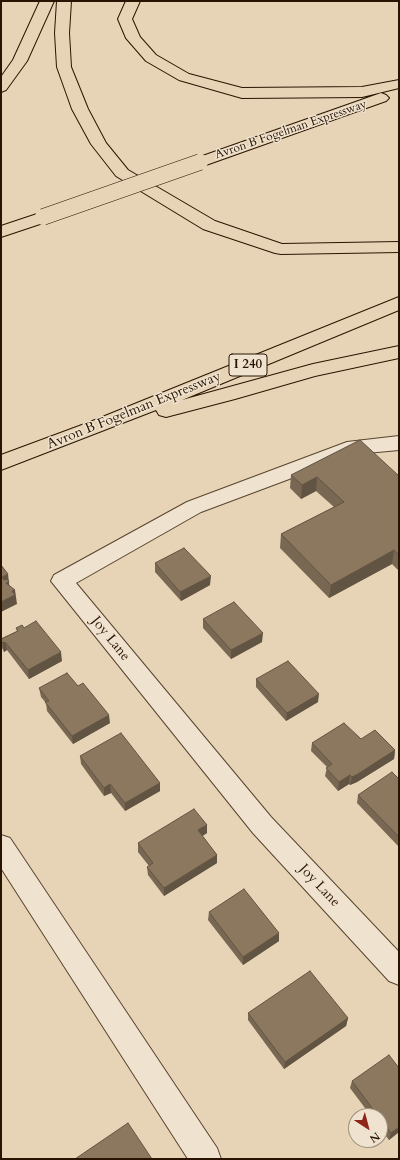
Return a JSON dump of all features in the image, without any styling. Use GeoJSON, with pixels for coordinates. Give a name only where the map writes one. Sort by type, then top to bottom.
{"type":"FeatureCollection","features":[{"type":"Feature","properties":{"kind":"highway"},"geometry":{"type":"LineString","coordinates":[[1,87],[20,61],[47,1]]}},
{"type":"Feature","properties":{"kind":"highway"},"geometry":{"type":"LineString","coordinates":[[64,1],[62,33],[64,67],[80,109],[99,144],[122,173],[208,225],[281,249],[399,247]]}},
{"type":"Feature","properties":{"kind":"highway"},"geometry":{"type":"LineString","coordinates":[[133,1],[125,19],[133,38],[151,58],[184,77],[242,93],[362,92],[399,84]]}},
{"type":"Feature","properties":{"kind":"highway","name":"Avron B Fogelman Expressway"},"geometry":{"type":"LineString","coordinates":[[1,232],[399,92]]}},
{"type":"Feature","properties":{"kind":"highway","name":"Avron B Fogelman Expressway"},"geometry":{"type":"LineString","coordinates":[[1,463],[97,427],[399,303]]}},
{"type":"Feature","properties":{"kind":"highway"},"geometry":{"type":"LineString","coordinates":[[97,427],[235,393],[313,370],[399,352]]}},
{"type":"Feature","properties":{"kind":"street","name":"Joy Lane"},"geometry":{"type":"LineString","coordinates":[[399,443],[354,447],[194,507],[62,581],[262,825],[399,972]]}},
{"type":"Feature","properties":{"kind":"street"},"geometry":{"type":"LineString","coordinates":[[1,846],[206,1159]]}},
{"type":"Feature","properties":{"kind":"building"},"geometry":{"type":"Polygon","coordinates":[[[360,440],[399,476],[399,555],[394,550],[331,585],[281,534],[344,502],[317,477],[302,485],[291,475],[360,440]]]}},
{"type":"Feature","properties":{"kind":"building"},"geometry":{"type":"Polygon","coordinates":[[[184,548],[211,576],[180,592],[155,563],[184,548]]]}},
{"type":"Feature","properties":{"kind":"building"},"geometry":{"type":"Polygon","coordinates":[[[1,565],[8,574],[2,577],[4,580],[7,579],[9,582],[6,583],[15,590],[12,591],[15,595],[1,602],[1,565]]]}},
{"type":"Feature","properties":{"kind":"building"},"geometry":{"type":"Polygon","coordinates":[[[234,602],[263,633],[231,650],[203,619],[234,602]]]}},
{"type":"Feature","properties":{"kind":"building"},"geometry":{"type":"Polygon","coordinates":[[[36,621],[61,652],[28,670],[5,642],[3,643],[1,641],[1,639],[18,631],[16,628],[22,625],[24,628],[36,621]]]}},
{"type":"Feature","properties":{"kind":"building"},"geometry":{"type":"Polygon","coordinates":[[[288,661],[319,694],[287,713],[256,679],[288,661]]]}},
{"type":"Feature","properties":{"kind":"building"},"geometry":{"type":"Polygon","coordinates":[[[67,673],[78,686],[83,683],[109,715],[72,736],[45,702],[49,701],[39,688],[67,673]]]}},
{"type":"Feature","properties":{"kind":"building"},"geometry":{"type":"Polygon","coordinates":[[[344,723],[361,739],[375,730],[395,750],[358,774],[352,777],[350,775],[339,782],[326,768],[332,764],[312,743],[344,723]]]}},
{"type":"Feature","properties":{"kind":"building"},"geometry":{"type":"Polygon","coordinates":[[[121,733],[160,783],[125,803],[110,784],[104,788],[80,756],[121,733]]]}},
{"type":"Feature","properties":{"kind":"building"},"geometry":{"type":"Polygon","coordinates":[[[392,772],[399,779],[399,837],[358,795],[392,772]]]}},
{"type":"Feature","properties":{"kind":"building"},"geometry":{"type":"Polygon","coordinates":[[[194,809],[207,825],[198,830],[217,855],[164,888],[147,867],[153,863],[138,843],[194,809]]]}},
{"type":"Feature","properties":{"kind":"building"},"geometry":{"type":"Polygon","coordinates":[[[244,889],[279,933],[243,957],[209,912],[244,889]]]}},
{"type":"Feature","properties":{"kind":"building"},"geometry":{"type":"Polygon","coordinates":[[[310,971],[348,1018],[285,1062],[248,1013],[310,971]]]}},
{"type":"Feature","properties":{"kind":"building"},"geometry":{"type":"Polygon","coordinates":[[[389,1055],[399,1068],[399,1127],[391,1133],[388,1129],[388,1108],[372,1108],[352,1081],[389,1055]]]}},
{"type":"Feature","properties":{"kind":"building"},"geometry":{"type":"Polygon","coordinates":[[[128,1123],[152,1159],[75,1159],[128,1123]]]}}]}
